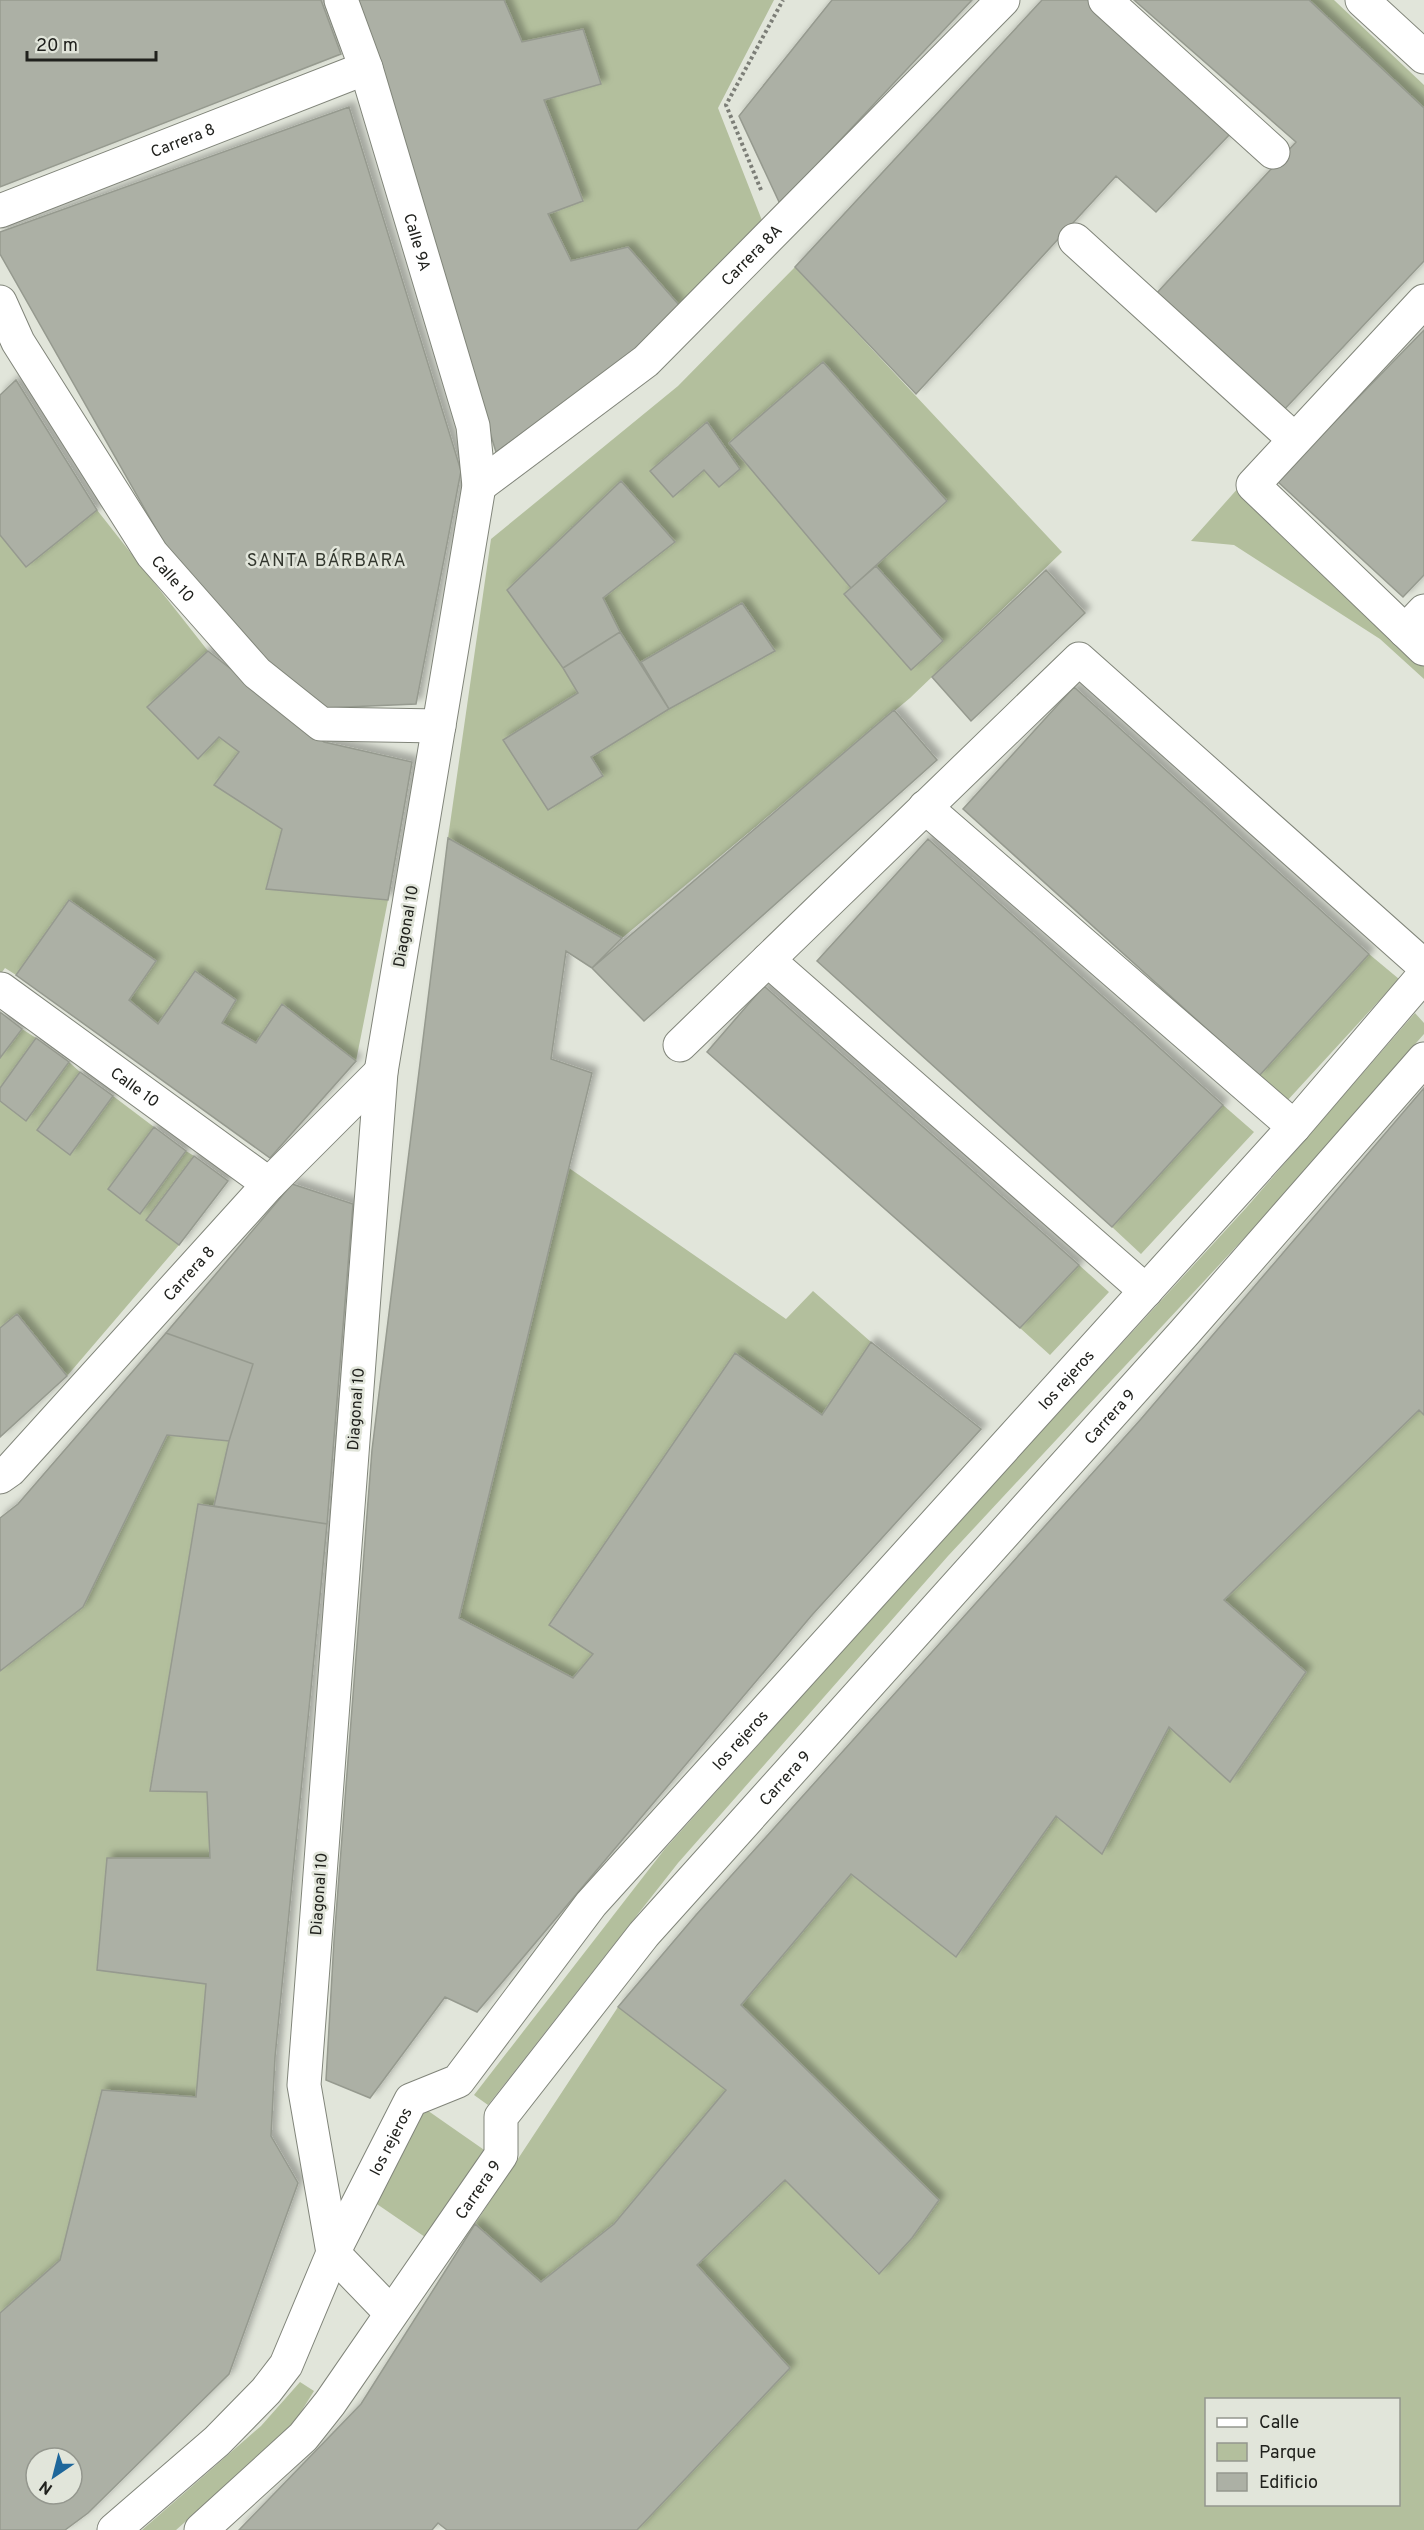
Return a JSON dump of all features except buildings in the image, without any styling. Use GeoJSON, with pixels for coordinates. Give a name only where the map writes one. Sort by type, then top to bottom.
{"type":"FeatureCollection","features":[{"type":"Feature","properties":{"kind":"street","name":"Calle 9A"},"geometry":{"type":"LineString","coordinates":[[340,0],[366,68],[473,426],[479,486]]}},
{"type":"Feature","properties":{"kind":"street","name":"Carrera 8A"},"geometry":{"type":"LineString","coordinates":[[479,486],[645,361],[1003,0]]}},
{"type":"Feature","properties":{"kind":"street"},"geometry":{"type":"LineString","coordinates":[[1106,0],[1273,152]]}},
{"type":"Feature","properties":{"kind":"street"},"geometry":{"type":"LineString","coordinates":[[1362,0],[1424,57]]}},
{"type":"Feature","properties":{"kind":"street","name":"Carrera 8"},"geometry":{"type":"LineString","coordinates":[[0,211],[366,68]]}},
{"type":"Feature","properties":{"kind":"street"},"geometry":{"type":"LineString","coordinates":[[1074,240],[1294,439]]}},
{"type":"Feature","properties":{"kind":"street"},"geometry":{"type":"LineString","coordinates":[[1418,630],[1253,485],[1424,301]]}},
{"type":"Feature","properties":{"kind":"street","name":"Calle 10"},"geometry":{"type":"LineString","coordinates":[[0,302],[9,351],[152,554],[257,673],[321,724],[439,726]]}},
{"type":"Feature","properties":{"kind":"street","name":"Diagonal 10"},"geometry":{"type":"LineString","coordinates":[[333,2253],[304,2085],[381,1072],[479,486]]}},
{"type":"Feature","properties":{"kind":"street"},"geometry":{"type":"LineString","coordinates":[[680,1045],[1079,659],[1424,966]]}},
{"type":"Feature","properties":{"kind":"street"},"geometry":{"type":"LineString","coordinates":[[925,807],[1294,1127]]}},
{"type":"Feature","properties":{"kind":"street"},"geometry":{"type":"LineString","coordinates":[[768,960],[1146,1291]]}},
{"type":"Feature","properties":{"kind":"street","name":"los rejeros"},"geometry":{"type":"LineString","coordinates":[[114,2530],[217,2441],[266,2391],[286,2365],[333,2253],[411,2100],[458,2081],[591,1904],[1294,1127],[1424,975]]}},
{"type":"Feature","properties":{"kind":"street","name":"Calle 10"},"geometry":{"type":"LineString","coordinates":[[1,989],[269,1184]]}},
{"type":"Feature","properties":{"kind":"street","name":"Carrera 9"},"geometry":{"type":"LineString","coordinates":[[201,2530],[303,2437],[330,2403],[501,2156],[501,2117],[644,1935],[1184,1333],[1424,1059]]}},
{"type":"Feature","properties":{"kind":"street","name":"Carrera 8"},"geometry":{"type":"LineString","coordinates":[[0,1477],[10,1470],[269,1184],[381,1072]]}},
{"type":"Feature","properties":{"kind":"street"},"geometry":{"type":"LineString","coordinates":[[333,2253],[392,2313]]}},
{"type":"Feature","properties":{"kind":"path"},"geometry":{"type":"LineString","coordinates":[[775,230],[726,105],[783,0]]}},
{"type":"Feature","properties":{"kind":"green space"},"geometry":{"type":"Polygon","coordinates":[[[504,0],[774,0],[718,108],[763,223],[679,305],[628,247],[571,261],[548,214],[583,201],[544,100],[601,84],[583,29],[522,42],[504,0]]]}},
{"type":"Feature","properties":{"kind":"green space"},"geometry":{"type":"Polygon","coordinates":[[[1309,0],[1334,0],[1424,85],[1424,108],[1309,0]]]}},
{"type":"Feature","properties":{"kind":"green space"},"geometry":{"type":"Polygon","coordinates":[[[795,267],[1062,552],[910,698],[622,938],[448,838],[491,539],[678,386],[795,267]]]}},
{"type":"Feature","properties":{"kind":"green space"},"geometry":{"type":"Polygon","coordinates":[[[1240,486],[1424,658],[1424,679],[1380,639],[1234,545],[1191,541],[1240,486]]]}},
{"type":"Feature","properties":{"kind":"green space"},"geometry":{"type":"Polygon","coordinates":[[[97,510],[208,651],[147,707],[198,758],[219,737],[239,752],[214,785],[282,829],[266,888],[388,900],[356,1061],[282,1004],[256,1043],[222,1023],[235,999],[195,972],[158,1024],[129,1000],[156,961],[69,900],[16,975],[5,968],[0,975],[0,535],[26,567],[97,510]]]}},
{"type":"Feature","properties":{"kind":"green space"},"geometry":{"type":"Polygon","coordinates":[[[1369,954],[1399,979],[1286,1102],[1259,1076],[1369,954]]]}},
{"type":"Feature","properties":{"kind":"green space"},"geometry":{"type":"Polygon","coordinates":[[[1415,1013],[1424,1023],[1424,1034],[1261,1220],[948,1556],[678,1863],[488,2105],[474,2095],[664,1850],[935,1547],[1246,1208],[1415,1013]]]}},
{"type":"Feature","properties":{"kind":"green space"},"geometry":{"type":"Polygon","coordinates":[[[22,1029],[36,1038],[0,1088],[0,1058],[22,1029]]]}},
{"type":"Feature","properties":{"kind":"green space"},"geometry":{"type":"Polygon","coordinates":[[[69,1062],[80,1072],[37,1130],[70,1154],[113,1096],[154,1127],[108,1189],[140,1213],[186,1151],[194,1156],[146,1220],[179,1245],[67,1376],[17,1315],[0,1328],[0,1101],[26,1120],[69,1062]]]}},
{"type":"Feature","properties":{"kind":"green space"},"geometry":{"type":"Polygon","coordinates":[[[1223,1105],[1254,1132],[1141,1254],[1112,1227],[1223,1105]]]}},
{"type":"Feature","properties":{"kind":"green space"},"geometry":{"type":"Polygon","coordinates":[[[569,1168],[786,1319],[813,1291],[871,1342],[822,1415],[735,1353],[549,1625],[593,1654],[573,1678],[459,1618],[569,1168]]]}},
{"type":"Feature","properties":{"kind":"green space"},"geometry":{"type":"Polygon","coordinates":[[[1079,1265],[1109,1292],[1050,1355],[1020,1328],[1079,1265]]]}},
{"type":"Feature","properties":{"kind":"green space"},"geometry":{"type":"Polygon","coordinates":[[[1419,1410],[1424,1415],[1424,2530],[637,2530],[789,2368],[697,2265],[785,2180],[878,2274],[912,2238],[939,2200],[741,2005],[851,1874],[956,1957],[1056,1816],[1102,1854],[1169,1727],[1230,1781],[1306,1672],[1224,1600],[1419,1410]]]}},
{"type":"Feature","properties":{"kind":"green space"},"geometry":{"type":"Polygon","coordinates":[[[167,1435],[229,1441],[214,1506],[198,1504],[150,1790],[207,1792],[210,1858],[108,1859],[97,1969],[206,1984],[196,2097],[102,2090],[60,2260],[0,2313],[0,1671],[83,1607],[167,1435]]]}},
{"type":"Feature","properties":{"kind":"green space"},"geometry":{"type":"Polygon","coordinates":[[[618,2007],[726,2090],[614,2224],[541,2282],[475,2224],[618,2007]]]}},
{"type":"Feature","properties":{"kind":"green space"},"geometry":{"type":"Polygon","coordinates":[[[424,2108],[490,2154],[425,2237],[371,2200],[424,2108]]]}},
{"type":"Feature","properties":{"kind":"green space"},"geometry":{"type":"Polygon","coordinates":[[[300,2382],[314,2391],[294,2423],[277,2441],[176,2530],[142,2530],[261,2426],[300,2382]]]}},
{"type":"Feature","properties":{"kind":"district","name":"SANTA BÁRBARA"},"geometry":{"type":"Point","coordinates":[327,560]}}]}
